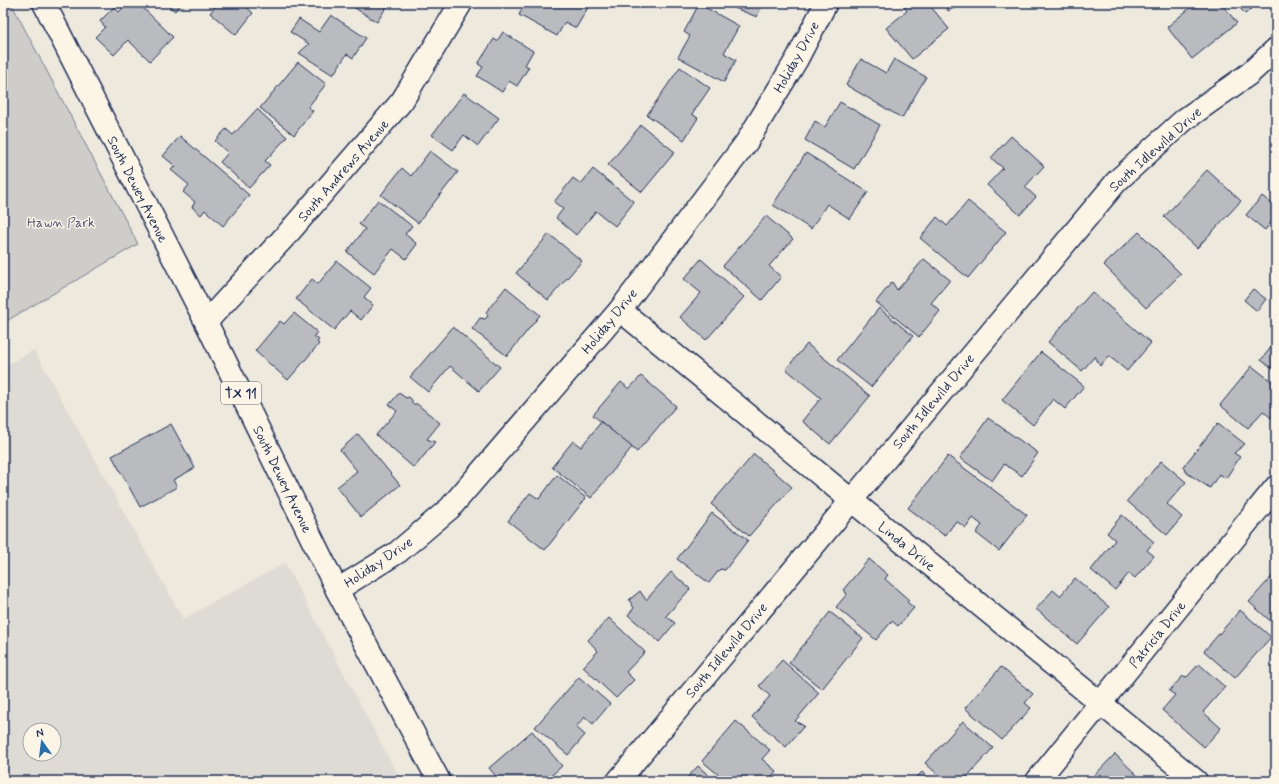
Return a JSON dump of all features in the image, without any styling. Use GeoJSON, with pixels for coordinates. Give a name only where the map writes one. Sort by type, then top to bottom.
{"type":"FeatureCollection","features":[{"type":"Feature","properties":{"kind":"street","name":"South Andrews Avenue"},"geometry":{"type":"LineString","coordinates":[[206,322],[290,231],[402,101],[461,3]]}},
{"type":"Feature","properties":{"kind":"street","name":"Holiday Drive"},"geometry":{"type":"LineString","coordinates":[[337,590],[398,552],[450,508],[620,310],[746,143],[797,58],[826,3]]}},
{"type":"Feature","properties":{"kind":"street","name":"South Dewey Avenue"},"geometry":{"type":"LineString","coordinates":[[46,4],[206,322],[337,590],[439,781]]}},
{"type":"Feature","properties":{"kind":"street","name":"South Idlewild Drive"},"geometry":{"type":"LineString","coordinates":[[618,781],[850,500],[1117,181],[1184,120],[1249,74],[1276,49]]}},
{"type":"Feature","properties":{"kind":"street","name":"Linda Drive"},"geometry":{"type":"LineString","coordinates":[[620,310],[850,500],[1196,781]]}},
{"type":"Feature","properties":{"kind":"street","name":"Patricia Drive"},"geometry":{"type":"LineString","coordinates":[[1037,781],[1276,487]]}},
{"type":"Feature","properties":{"kind":"shaded area"},"geometry":{"type":"Polygon","coordinates":[[[34,350],[183,619],[285,563],[401,781],[3,781],[3,367],[34,350]]]}},
{"type":"Feature","properties":{"kind":"green space","name":"Hawn Park"},"geometry":{"type":"Polygon","coordinates":[[[3,3],[11,3],[138,244],[3,323],[3,3]]]}},
{"type":"Feature","properties":{"kind":"building"},"geometry":{"type":"Polygon","coordinates":[[[128,3],[138,3],[173,37],[150,61],[128,40],[114,55],[95,37],[105,27],[100,21],[114,7],[119,12],[128,3]]]}},
{"type":"Feature","properties":{"kind":"building"},"geometry":{"type":"Polygon","coordinates":[[[165,3],[182,3],[175,11],[165,3]]]}},
{"type":"Feature","properties":{"kind":"building"},"geometry":{"type":"Polygon","coordinates":[[[218,3],[242,3],[253,13],[236,35],[210,13],[218,3]]]}},
{"type":"Feature","properties":{"kind":"building"},"geometry":{"type":"Polygon","coordinates":[[[347,3],[389,3],[377,22],[347,3]]]}},
{"type":"Feature","properties":{"kind":"building"},"geometry":{"type":"Polygon","coordinates":[[[521,3],[590,4],[576,28],[565,22],[557,36],[519,15],[524,5],[521,3]]]}},
{"type":"Feature","properties":{"kind":"building"},"geometry":{"type":"Polygon","coordinates":[[[722,3],[763,3],[757,17],[722,3]]]}},
{"type":"Feature","properties":{"kind":"building"},"geometry":{"type":"Polygon","coordinates":[[[909,3],[928,3],[949,29],[912,59],[886,28],[907,11],[904,7],[909,3]]]}},
{"type":"Feature","properties":{"kind":"building"},"geometry":{"type":"Polygon","coordinates":[[[945,3],[964,3],[948,11],[945,3]]]}},
{"type":"Feature","properties":{"kind":"building"},"geometry":{"type":"Polygon","coordinates":[[[1196,3],[1221,3],[1237,23],[1192,59],[1167,27],[1196,3]]]}},
{"type":"Feature","properties":{"kind":"building"},"geometry":{"type":"Polygon","coordinates":[[[1236,3],[1258,3],[1245,14],[1236,3]]]}},
{"type":"Feature","properties":{"kind":"building"},"geometry":{"type":"Polygon","coordinates":[[[699,4],[739,26],[724,53],[736,60],[724,82],[678,57],[690,36],[684,32],[699,4]]]}},
{"type":"Feature","properties":{"kind":"building"},"geometry":{"type":"Polygon","coordinates":[[[331,15],[366,38],[353,58],[347,54],[333,75],[299,53],[309,44],[290,32],[299,19],[319,32],[331,15]]]}},
{"type":"Feature","properties":{"kind":"building"},"geometry":{"type":"Polygon","coordinates":[[[503,32],[533,51],[525,65],[529,67],[517,86],[509,81],[502,92],[477,76],[483,67],[478,64],[494,39],[497,41],[503,32]]]}},
{"type":"Feature","properties":{"kind":"building"},"geometry":{"type":"Polygon","coordinates":[[[861,59],[886,73],[894,59],[926,77],[902,118],[846,85],[861,59]]]}},
{"type":"Feature","properties":{"kind":"building"},"geometry":{"type":"Polygon","coordinates":[[[298,62],[326,84],[308,107],[313,111],[294,135],[260,108],[298,62]]]}},
{"type":"Feature","properties":{"kind":"building"},"geometry":{"type":"Polygon","coordinates":[[[680,67],[710,88],[692,114],[698,118],[684,140],[647,115],[680,67]]]}},
{"type":"Feature","properties":{"kind":"building"},"geometry":{"type":"Polygon","coordinates":[[[464,93],[499,118],[478,146],[464,135],[453,150],[432,135],[464,93]]]}},
{"type":"Feature","properties":{"kind":"building"},"geometry":{"type":"Polygon","coordinates":[[[840,102],[880,125],[854,169],[805,140],[815,121],[825,127],[840,102]]]}},
{"type":"Feature","properties":{"kind":"building"},"geometry":{"type":"Polygon","coordinates":[[[257,109],[287,137],[265,161],[270,165],[249,188],[220,162],[228,153],[215,141],[226,129],[233,135],[257,109]]]}},
{"type":"Feature","properties":{"kind":"building"},"geometry":{"type":"Polygon","coordinates":[[[641,125],[675,152],[642,192],[608,165],[641,125]]]}},
{"type":"Feature","properties":{"kind":"building"},"geometry":{"type":"Polygon","coordinates":[[[180,136],[249,195],[223,226],[205,210],[201,215],[192,207],[195,202],[183,192],[189,185],[171,170],[175,166],[163,156],[180,136]]]}},
{"type":"Feature","properties":{"kind":"building"},"geometry":{"type":"Polygon","coordinates":[[[1011,136],[1044,166],[1025,187],[1036,197],[1020,215],[987,185],[1003,168],[991,158],[1011,136]]]}},
{"type":"Feature","properties":{"kind":"building"},"geometry":{"type":"Polygon","coordinates":[[[430,151],[458,172],[418,223],[381,195],[402,168],[411,176],[430,151]]]}},
{"type":"Feature","properties":{"kind":"building"},"geometry":{"type":"Polygon","coordinates":[[[806,153],[868,192],[850,219],[827,204],[811,229],[773,205],[806,153]]]}},
{"type":"Feature","properties":{"kind":"building"},"geometry":{"type":"Polygon","coordinates":[[[593,169],[634,202],[615,226],[596,211],[576,235],[556,218],[563,209],[554,202],[573,178],[581,184],[593,169]]]}},
{"type":"Feature","properties":{"kind":"building"},"geometry":{"type":"Polygon","coordinates":[[[1207,170],[1241,201],[1197,248],[1164,217],[1207,170]]]}},
{"type":"Feature","properties":{"kind":"building"},"geometry":{"type":"Polygon","coordinates":[[[1262,196],[1276,207],[1276,216],[1265,230],[1246,215],[1262,196]]]}},
{"type":"Feature","properties":{"kind":"building"},"geometry":{"type":"Polygon","coordinates":[[[378,200],[412,226],[405,234],[417,244],[406,259],[393,249],[374,273],[347,252],[365,229],[359,224],[378,200]]]}},
{"type":"Feature","properties":{"kind":"building"},"geometry":{"type":"Polygon","coordinates":[[[968,201],[1006,232],[968,278],[920,238],[937,217],[947,226],[968,201]]]}},
{"type":"Feature","properties":{"kind":"building"},"geometry":{"type":"Polygon","coordinates":[[[766,216],[793,239],[769,266],[781,277],[762,300],[723,266],[766,216]]]}},
{"type":"Feature","properties":{"kind":"building"},"geometry":{"type":"Polygon","coordinates":[[[1139,232],[1181,274],[1146,308],[1104,265],[1139,232]]]}},
{"type":"Feature","properties":{"kind":"building"},"geometry":{"type":"Polygon","coordinates":[[[549,234],[582,261],[548,300],[516,273],[549,234]]]}},
{"type":"Feature","properties":{"kind":"building"},"geometry":{"type":"Polygon","coordinates":[[[701,259],[744,297],[706,340],[680,317],[701,293],[684,279],[701,259]]]}},
{"type":"Feature","properties":{"kind":"building"},"geometry":{"type":"Polygon","coordinates":[[[924,259],[950,280],[931,303],[940,311],[919,337],[876,302],[892,282],[897,290],[924,259]]]}},
{"type":"Feature","properties":{"kind":"building"},"geometry":{"type":"Polygon","coordinates":[[[337,261],[371,288],[364,297],[373,305],[361,320],[350,311],[334,330],[296,299],[312,279],[318,284],[337,261]]]}},
{"type":"Feature","properties":{"kind":"building"},"geometry":{"type":"Polygon","coordinates":[[[506,287],[540,315],[507,356],[472,329],[480,318],[485,319],[488,316],[486,312],[506,287]]]}},
{"type":"Feature","properties":{"kind":"building"},"geometry":{"type":"Polygon","coordinates":[[[1253,289],[1266,299],[1257,311],[1244,300],[1253,289]]]}},
{"type":"Feature","properties":{"kind":"building"},"geometry":{"type":"Polygon","coordinates":[[[1092,292],[1151,343],[1127,371],[1109,356],[1100,366],[1095,356],[1082,371],[1048,342],[1092,292]]]}},
{"type":"Feature","properties":{"kind":"building"},"geometry":{"type":"Polygon","coordinates":[[[879,308],[913,336],[871,387],[837,360],[879,308]]]}},
{"type":"Feature","properties":{"kind":"building"},"geometry":{"type":"Polygon","coordinates":[[[294,313],[317,332],[314,336],[319,340],[317,342],[319,344],[288,380],[255,351],[280,321],[284,324],[294,313]]]}},
{"type":"Feature","properties":{"kind":"building"},"geometry":{"type":"Polygon","coordinates":[[[453,327],[500,367],[479,391],[450,366],[428,392],[410,377],[453,327]]]}},
{"type":"Feature","properties":{"kind":"building"},"geometry":{"type":"Polygon","coordinates":[[[1276,341],[1276,371],[1261,360],[1276,341]]]}},
{"type":"Feature","properties":{"kind":"building"},"geometry":{"type":"Polygon","coordinates":[[[807,344],[870,396],[830,444],[802,421],[821,398],[786,369],[807,344]]]}},
{"type":"Feature","properties":{"kind":"building"},"geometry":{"type":"Polygon","coordinates":[[[1041,352],[1084,386],[1065,409],[1053,399],[1033,425],[1002,400],[1041,352]]]}},
{"type":"Feature","properties":{"kind":"building"},"geometry":{"type":"Polygon","coordinates":[[[1252,366],[1276,385],[1276,412],[1271,418],[1263,411],[1248,428],[1220,405],[1252,366]]]}},
{"type":"Feature","properties":{"kind":"building"},"geometry":{"type":"Polygon","coordinates":[[[641,376],[676,406],[637,452],[593,415],[621,382],[629,389],[641,376]]]}},
{"type":"Feature","properties":{"kind":"building"},"geometry":{"type":"Polygon","coordinates":[[[399,393],[406,398],[409,397],[412,400],[412,404],[417,404],[440,423],[427,439],[435,442],[414,468],[376,435],[397,411],[389,405],[399,393]]]}},
{"type":"Feature","properties":{"kind":"building"},"geometry":{"type":"Polygon","coordinates":[[[988,418],[1038,453],[1022,476],[1004,464],[992,481],[960,458],[988,418]]]}},
{"type":"Feature","properties":{"kind":"building"},"geometry":{"type":"Polygon","coordinates":[[[601,422],[632,447],[591,498],[552,467],[573,441],[581,447],[601,422]]]}},
{"type":"Feature","properties":{"kind":"building"},"geometry":{"type":"Polygon","coordinates":[[[1218,423],[1245,444],[1234,453],[1240,457],[1226,478],[1219,474],[1210,488],[1187,473],[1183,467],[1218,423]]]}},
{"type":"Feature","properties":{"kind":"building"},"geometry":{"type":"Polygon","coordinates":[[[171,424],[195,468],[173,480],[177,487],[140,507],[112,456],[171,424]]]}},
{"type":"Feature","properties":{"kind":"building"},"geometry":{"type":"Polygon","coordinates":[[[358,434],[400,485],[361,517],[337,487],[357,471],[340,450],[358,434]]]}},
{"type":"Feature","properties":{"kind":"building"},"geometry":{"type":"Polygon","coordinates":[[[754,454],[792,487],[749,536],[711,504],[754,454]]]}},
{"type":"Feature","properties":{"kind":"building"},"geometry":{"type":"Polygon","coordinates":[[[948,456],[1027,515],[999,551],[976,533],[982,525],[973,518],[966,528],[956,521],[945,536],[908,508],[948,456]]]}},
{"type":"Feature","properties":{"kind":"building"},"geometry":{"type":"Polygon","coordinates":[[[1161,461],[1186,482],[1167,504],[1182,517],[1167,535],[1127,501],[1161,461]]]}},
{"type":"Feature","properties":{"kind":"building"},"geometry":{"type":"Polygon","coordinates":[[[557,475],[586,498],[545,550],[508,521],[530,493],[539,499],[557,475]]]}},
{"type":"Feature","properties":{"kind":"building"},"geometry":{"type":"Polygon","coordinates":[[[712,513],[748,540],[725,570],[720,569],[709,583],[677,559],[712,513]]]}},
{"type":"Feature","properties":{"kind":"building"},"geometry":{"type":"Polygon","coordinates":[[[1122,515],[1154,542],[1147,550],[1154,556],[1135,578],[1129,573],[1115,590],[1091,570],[1115,540],[1107,533],[1122,515]]]}},
{"type":"Feature","properties":{"kind":"building"},"geometry":{"type":"Polygon","coordinates":[[[869,559],[888,575],[885,579],[909,600],[907,602],[914,608],[898,626],[892,621],[876,640],[836,607],[847,594],[843,590],[869,559]]]}},
{"type":"Feature","properties":{"kind":"building"},"geometry":{"type":"Polygon","coordinates":[[[671,572],[690,589],[666,616],[675,623],[659,642],[628,615],[634,608],[629,600],[640,591],[646,600],[671,572]]]}},
{"type":"Feature","properties":{"kind":"building"},"geometry":{"type":"Polygon","coordinates":[[[1276,572],[1276,626],[1249,602],[1276,572]]]}},
{"type":"Feature","properties":{"kind":"building"},"geometry":{"type":"Polygon","coordinates":[[[1075,578],[1109,607],[1077,644],[1036,609],[1053,590],[1060,596],[1075,578]]]}},
{"type":"Feature","properties":{"kind":"building"},"geometry":{"type":"Polygon","coordinates":[[[1240,610],[1271,637],[1235,678],[1204,651],[1240,610]]]}},
{"type":"Feature","properties":{"kind":"building"},"geometry":{"type":"Polygon","coordinates":[[[830,612],[863,638],[822,689],[789,663],[830,612]]]}},
{"type":"Feature","properties":{"kind":"building"},"geometry":{"type":"Polygon","coordinates":[[[609,618],[645,652],[626,672],[634,680],[616,698],[583,667],[598,651],[588,640],[609,618]]]}},
{"type":"Feature","properties":{"kind":"building"},"geometry":{"type":"Polygon","coordinates":[[[782,660],[819,693],[795,721],[804,726],[786,747],[752,717],[770,696],[759,686],[782,660]]]}},
{"type":"Feature","properties":{"kind":"building"},"geometry":{"type":"Polygon","coordinates":[[[1199,664],[1225,687],[1203,712],[1221,728],[1204,747],[1162,710],[1175,695],[1169,691],[1183,676],[1187,677],[1199,664]]]}},
{"type":"Feature","properties":{"kind":"building"},"geometry":{"type":"Polygon","coordinates":[[[1001,667],[1033,694],[1025,703],[1031,708],[1002,740],[965,708],[1001,667]]]}},
{"type":"Feature","properties":{"kind":"building"},"geometry":{"type":"Polygon","coordinates":[[[579,677],[610,704],[593,724],[585,717],[576,727],[585,735],[568,755],[535,727],[579,677]]]}},
{"type":"Feature","properties":{"kind":"building"},"geometry":{"type":"Polygon","coordinates":[[[736,721],[770,750],[762,759],[776,771],[768,781],[750,781],[745,777],[741,781],[726,781],[702,761],[736,721]]]}},
{"type":"Feature","properties":{"kind":"building"},"geometry":{"type":"Polygon","coordinates":[[[963,721],[993,748],[963,781],[945,781],[925,763],[963,721]]]}},
{"type":"Feature","properties":{"kind":"building"},"geometry":{"type":"Polygon","coordinates":[[[532,731],[562,766],[545,781],[500,781],[489,768],[532,731]]]}},
{"type":"Feature","properties":{"kind":"building"},"geometry":{"type":"Polygon","coordinates":[[[1115,754],[1143,781],[1093,781],[1091,779],[1115,754]]]}},
{"type":"Feature","properties":{"kind":"building"},"geometry":{"type":"Polygon","coordinates":[[[698,766],[715,781],[684,781],[698,766]]]}},
{"type":"Feature","properties":{"kind":"building"},"geometry":{"type":"Polygon","coordinates":[[[922,772],[932,781],[913,781],[922,772]]]}},
{"type":"Feature","properties":{"kind":"building"},"geometry":{"type":"Polygon","coordinates":[[[890,777],[895,781],[886,781],[890,777]]]}}]}
